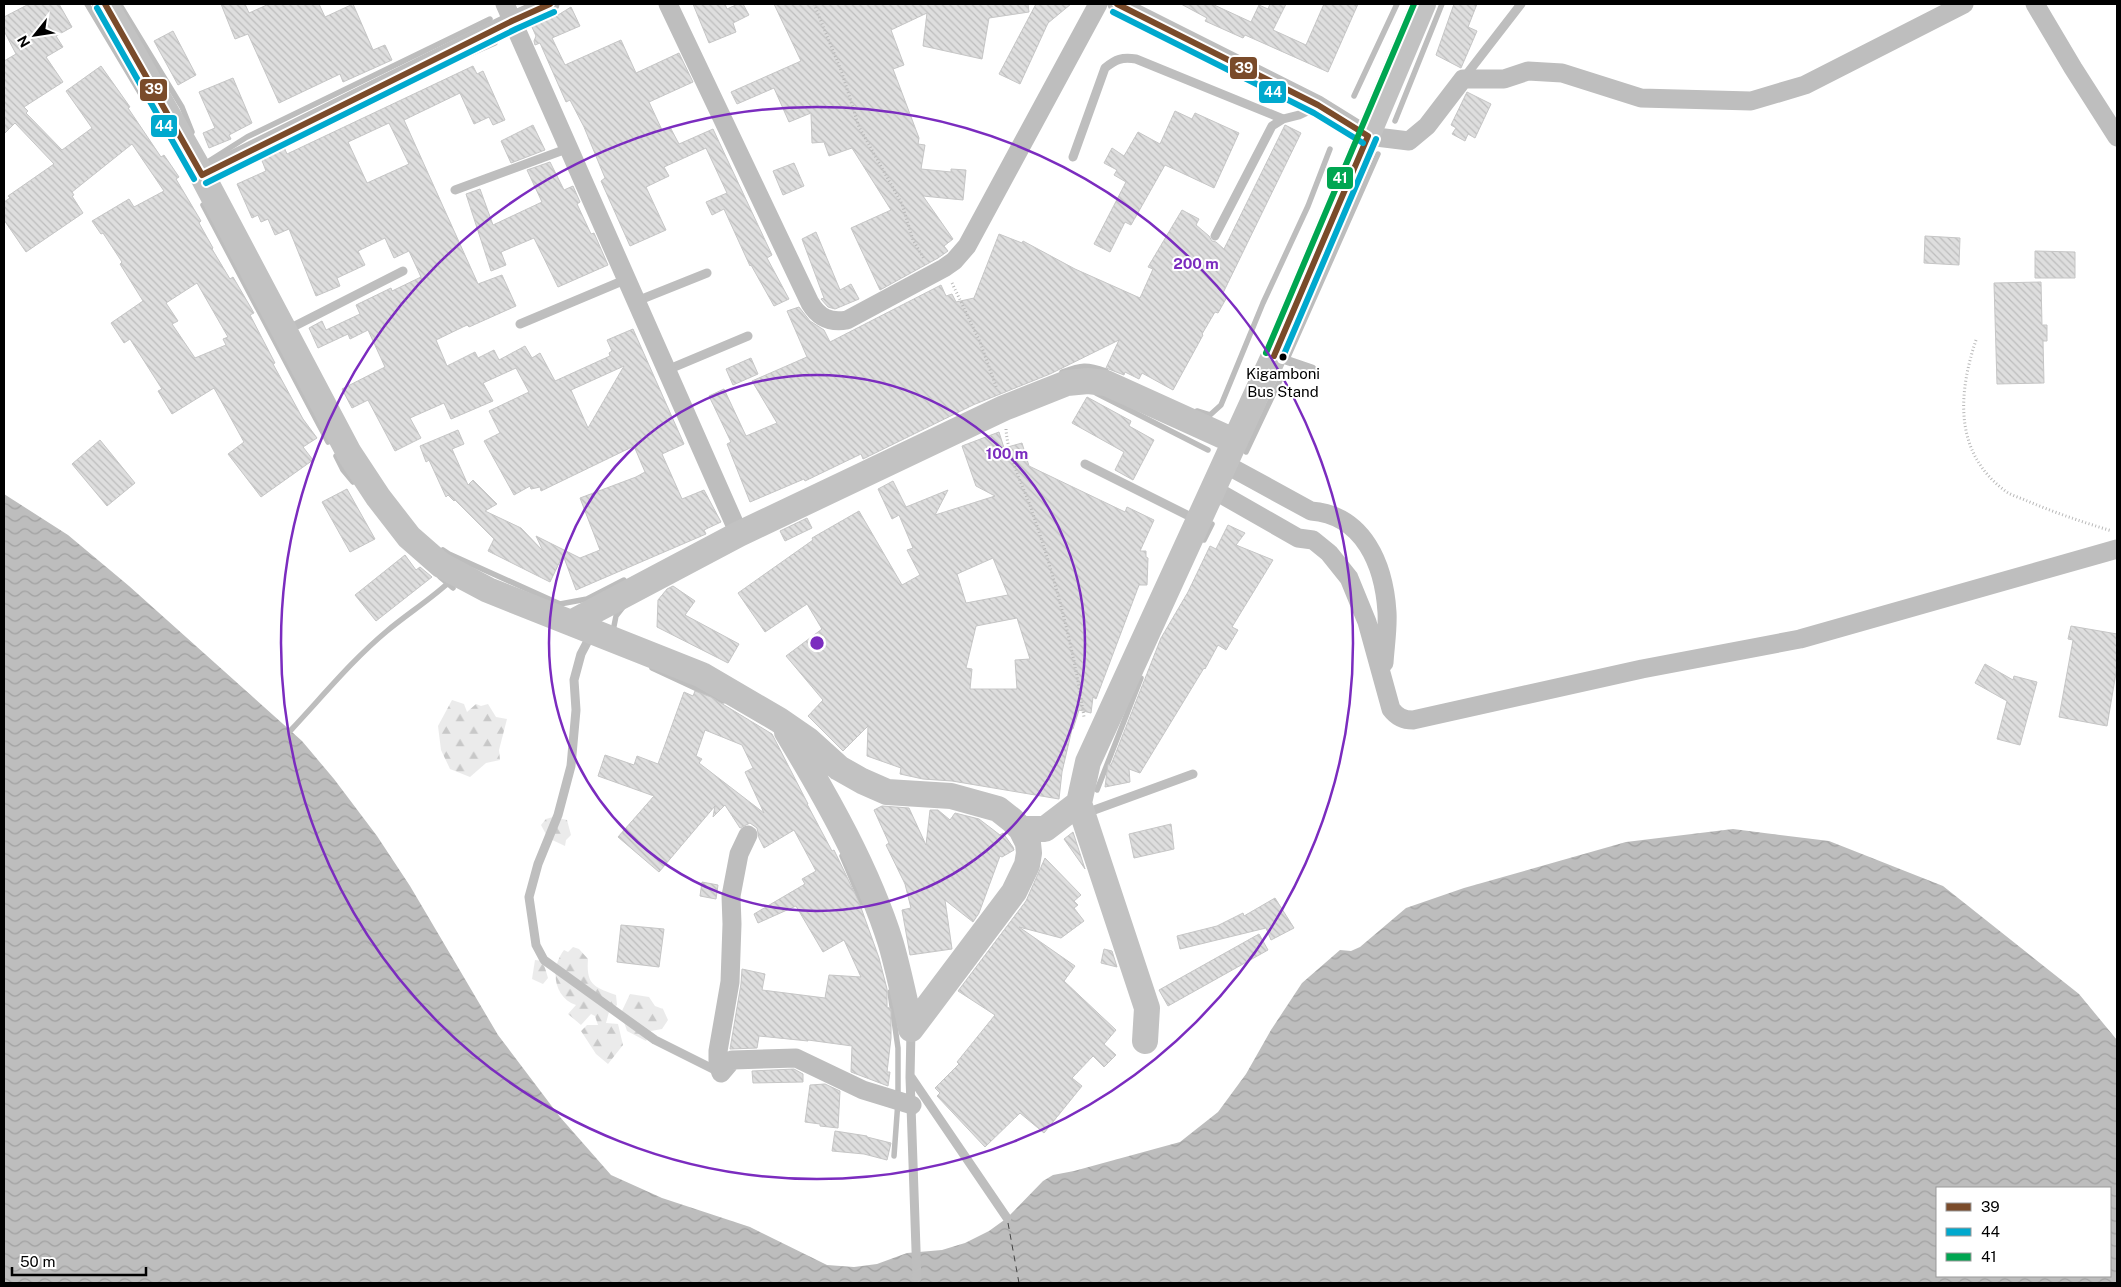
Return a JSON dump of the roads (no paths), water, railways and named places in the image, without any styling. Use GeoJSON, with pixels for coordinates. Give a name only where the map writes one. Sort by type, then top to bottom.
{"type":"FeatureCollection","features":[{"type":"Feature","properties":{"kind":"main road"},"geometry":{"type":"LineString","coordinates":[[105,4],[202,175],[349,453],[378,497],[409,538],[441,565],[488,590],[581,629],[702,675],[779,720],[808,740],[839,768],[862,781],[887,792],[951,796],[998,809],[1021,830],[1028,843],[1029,853],[1027,864],[1014,892],[912,1029]]}},
{"type":"Feature","properties":{"kind":"main road"},"geometry":{"type":"LineString","coordinates":[[1145,1041],[1147,1008],[1082,808],[1088,762],[1274,356],[1423,4]]}},
{"type":"Feature","properties":{"kind":"main road"},"geometry":{"type":"LineString","coordinates":[[581,629],[738,534],[1004,408],[1067,383],[1088,381],[1106,383],[1229,452]]}},
{"type":"Feature","properties":{"kind":"main road"},"geometry":{"type":"LineString","coordinates":[[779,720],[815,779],[866,879],[890,944],[912,1029]]}},
{"type":"Feature","properties":{"kind":"main road"},"geometry":{"type":"LineString","coordinates":[[1021,830],[1045,829],[1082,808]]}},
{"type":"Feature","properties":{"kind":"street"},"geometry":{"type":"LineString","coordinates":[[202,175],[508,12],[550,4]]}},
{"type":"Feature","properties":{"kind":"street"},"geometry":{"type":"LineString","coordinates":[[668,4],[814,311],[829,320],[847,320],[954,261],[967,246],[1098,4]]}},
{"type":"Feature","properties":{"kind":"street"},"geometry":{"type":"LineString","coordinates":[[1117,4],[1318,106],[1368,136],[1409,141],[1427,126],[1463,79],[1504,79],[1528,71],[1562,73],[1641,98],[1751,101],[1805,85],[1964,4]]}},
{"type":"Feature","properties":{"kind":"street"},"geometry":{"type":"LineString","coordinates":[[2035,4],[2117,137]]}},
{"type":"Feature","properties":{"kind":"street"},"geometry":{"type":"LineString","coordinates":[[508,12],[628,279],[738,534]]}},
{"type":"Feature","properties":{"kind":"street"},"geometry":{"type":"LineString","coordinates":[[1229,452],[1311,511],[1326,512],[1356,528],[1362,536],[1381,575],[1387,613],[1383,679]]}},
{"type":"Feature","properties":{"kind":"street"},"geometry":{"type":"LineString","coordinates":[[1214,490],[1298,538],[1313,540],[1329,553],[1349,578],[1367,622],[1391,709],[1400,718],[1413,720],[1642,669],[1800,639],[2117,549]]}},
{"type":"Feature","properties":{"kind":"street"},"geometry":{"type":"LineString","coordinates":[[721,1074],[718,1064],[718,1051],[730,982],[731,896],[739,854],[748,835]]}},
{"type":"Feature","properties":{"kind":"street"},"geometry":{"type":"LineString","coordinates":[[721,1074],[732,1060],[796,1058],[863,1090],[887,1099],[912,1105]]}},
{"type":"Feature","properties":{"kind":"lane"},"geometry":{"type":"LineString","coordinates":[[1463,79],[1521,4]]}},
{"type":"Feature","properties":{"kind":"lane"},"geometry":{"type":"LineString","coordinates":[[1073,157],[1105,68],[1123,57],[1136,59],[1283,119]]}},
{"type":"Feature","properties":{"kind":"lane"},"geometry":{"type":"LineString","coordinates":[[1215,236],[1272,126],[1283,119],[1299,115],[1318,106]]}},
{"type":"Feature","properties":{"kind":"lane"},"geometry":{"type":"LineString","coordinates":[[455,190],[568,148]]}},
{"type":"Feature","properties":{"kind":"lane"},"geometry":{"type":"LineString","coordinates":[[285,331],[403,271]]}},
{"type":"Feature","properties":{"kind":"lane"},"geometry":{"type":"LineString","coordinates":[[637,301],[708,273]]}},
{"type":"Feature","properties":{"kind":"lane"},"geometry":{"type":"LineString","coordinates":[[520,324],[628,279]]}},
{"type":"Feature","properties":{"kind":"lane"},"geometry":{"type":"LineString","coordinates":[[667,370],[748,336]]}},
{"type":"Feature","properties":{"kind":"lane"},"geometry":{"type":"LineString","coordinates":[[1274,356],[1312,369]]}},
{"type":"Feature","properties":{"kind":"lane"},"geometry":{"type":"LineString","coordinates":[[1085,464],[1200,521]]}},
{"type":"Feature","properties":{"kind":"lane"},"geometry":{"type":"LineString","coordinates":[[581,629],[581,654],[574,680],[576,710],[571,766],[558,815],[538,864],[529,897],[536,946],[544,960],[655,1040],[721,1074]]}},
{"type":"Feature","properties":{"kind":"lane"},"geometry":{"type":"LineString","coordinates":[[1082,808],[1193,774]]}},
{"type":"Feature","properties":{"kind":"lane"},"geometry":{"type":"LineString","coordinates":[[912,1029],[910,1077],[918,1278]]}},
{"type":"Feature","properties":{"kind":"lane"},"geometry":{"type":"LineString","coordinates":[[910,1077],[1007,1218]]}},
{"type":"Feature","properties":{"kind":"water"},"geometry":{"type":"Polygon","coordinates":[[[4,494],[68,535],[129,586],[302,741],[334,779],[377,836],[410,886],[498,1035],[560,1117],[611,1175],[662,1198],[750,1227],[827,1265],[854,1267],[877,1264],[907,1253],[942,1250],[965,1243],[989,1231],[1007,1218],[1043,1181],[1053,1175],[1180,1142],[1218,1112],[1246,1074],[1271,1030],[1302,983],[1340,950],[1351,951],[1360,947],[1406,908],[1464,888],[1626,842],[1733,829],[1829,841],[1943,886],[2079,994],[2117,1040],[2117,1283],[4,1283],[4,494]]]}},
{"type":"Feature","properties":{"kind":"waterway"},"geometry":{"type":"LineString","coordinates":[[87,4],[142,96]]}},
{"type":"Feature","properties":{"kind":"waterway"},"geometry":{"type":"LineString","coordinates":[[1354,96],[1397,4]]}},
{"type":"Feature","properties":{"kind":"waterway"},"geometry":{"type":"LineString","coordinates":[[1395,121],[1442,4]]}},
{"type":"Feature","properties":{"kind":"waterway"},"geometry":{"type":"LineString","coordinates":[[120,5],[182,107],[192,132]]}},
{"type":"Feature","properties":{"kind":"waterway"},"geometry":{"type":"LineString","coordinates":[[209,161],[247,137],[490,19]]}},
{"type":"Feature","properties":{"kind":"waterway"},"geometry":{"type":"LineString","coordinates":[[442,66],[495,43]]}},
{"type":"Feature","properties":{"kind":"waterway"},"geometry":{"type":"LineString","coordinates":[[1197,411],[1210,415],[1221,405],[1263,303],[1308,206],[1330,149]]}},
{"type":"Feature","properties":{"kind":"waterway"},"geometry":{"type":"LineString","coordinates":[[1288,357],[1378,154]]}},
{"type":"Feature","properties":{"kind":"waterway"},"geometry":{"type":"LineString","coordinates":[[203,205],[328,442]]}},
{"type":"Feature","properties":{"kind":"waterway"},"geometry":{"type":"LineString","coordinates":[[1062,372],[1084,366],[1106,371]]}},
{"type":"Feature","properties":{"kind":"waterway"},"geometry":{"type":"LineString","coordinates":[[1246,452],[1283,374]]}},
{"type":"Feature","properties":{"kind":"waterway"},"geometry":{"type":"LineString","coordinates":[[1096,393],[1208,450]]}},
{"type":"Feature","properties":{"kind":"waterway"},"geometry":{"type":"LineString","coordinates":[[336,456],[343,470],[353,482]]}},
{"type":"Feature","properties":{"kind":"waterway"},"geometry":{"type":"LineString","coordinates":[[1204,540],[1212,524]]}},
{"type":"Feature","properties":{"kind":"waterway"},"geometry":{"type":"LineString","coordinates":[[443,550],[560,604],[587,599],[624,580]]}},
{"type":"Feature","properties":{"kind":"waterway"},"geometry":{"type":"LineString","coordinates":[[440,577],[453,588]]}},
{"type":"Feature","properties":{"kind":"waterway"},"geometry":{"type":"LineString","coordinates":[[291,730],[349,666],[374,642],[447,584]]}},
{"type":"Feature","properties":{"kind":"waterway"},"geometry":{"type":"LineString","coordinates":[[613,631],[616,616],[623,607]]}},
{"type":"Feature","properties":{"kind":"waterway"},"geometry":{"type":"LineString","coordinates":[[652,668],[723,701]]}},
{"type":"Feature","properties":{"kind":"waterway"},"geometry":{"type":"LineString","coordinates":[[1097,790],[1141,678]]}},
{"type":"Feature","properties":{"kind":"waterway"},"geometry":{"type":"LineString","coordinates":[[842,856],[862,903]]}},
{"type":"Feature","properties":{"kind":"waterway"},"geometry":{"type":"LineString","coordinates":[[890,992],[898,1048],[898,1101],[894,1156]]}},
{"type":"Feature","properties":{"kind":"place","name":"Kigamboni Bus Stand"},"geometry":{"type":"Point","coordinates":[1283,357]}}]}
